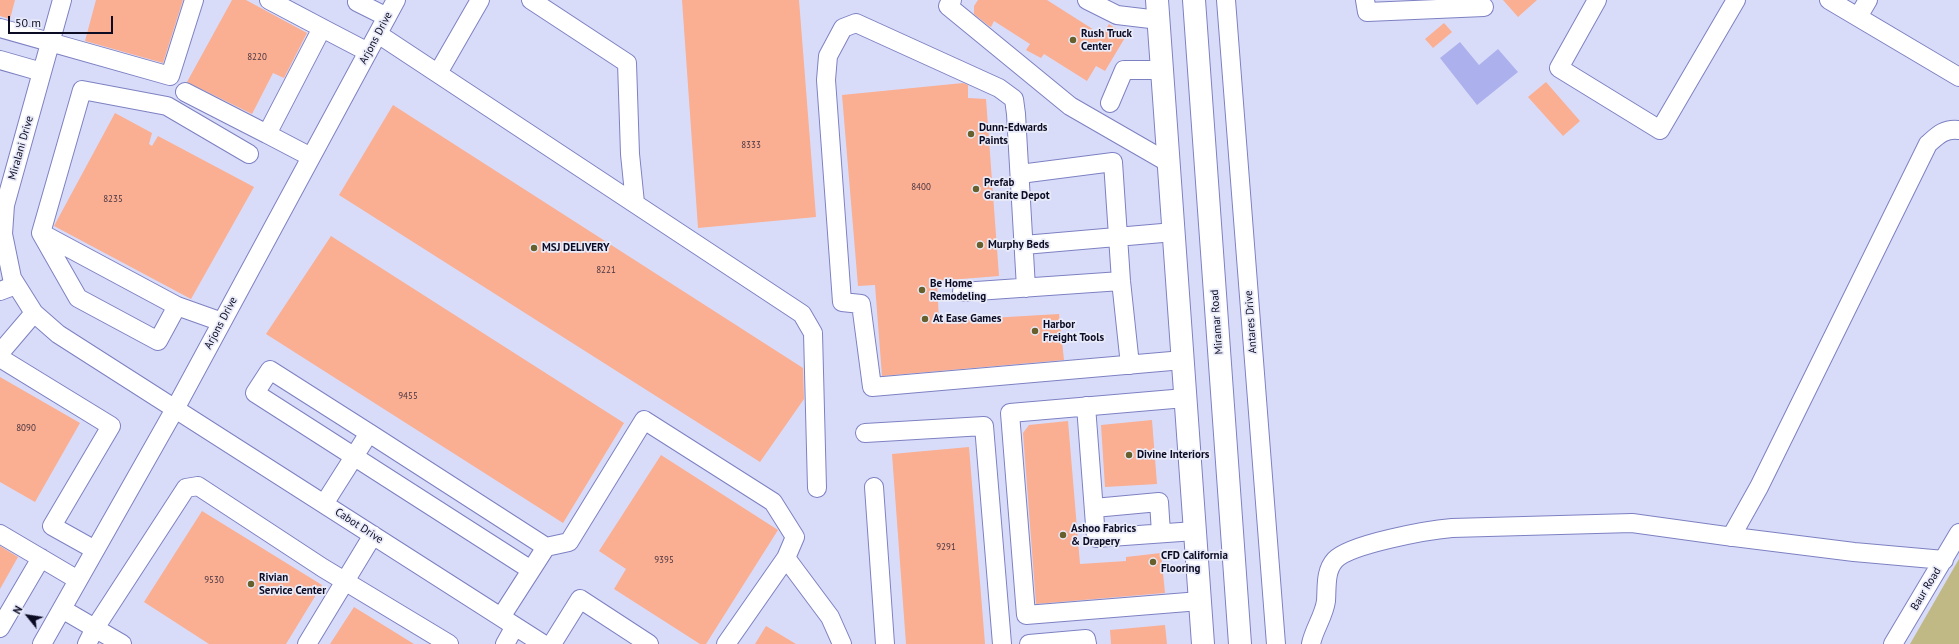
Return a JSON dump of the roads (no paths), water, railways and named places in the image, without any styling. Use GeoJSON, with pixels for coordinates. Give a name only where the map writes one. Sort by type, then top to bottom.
{"type":"FeatureCollection","features":[{"type":"Feature","properties":{"kind":"main road","name":"Miramar Road"},"geometry":{"type":"LineString","coordinates":[[1194,0],[1240,644]]}},
{"type":"Feature","properties":{"kind":"main road"},"geometry":{"type":"LineString","coordinates":[[1158,10],[1203,644]]}},
{"type":"Feature","properties":{"kind":"street","name":"Miralani Drive"},"geometry":{"type":"LineString","coordinates":[[62,0],[42,72],[7,168],[3,197],[2,234],[3,249],[12,278],[8,288],[58,334],[175,409]]}},
{"type":"Feature","properties":{"kind":"street"},"geometry":{"type":"LineString","coordinates":[[0,28],[170,76],[194,0]]}},
{"type":"Feature","properties":{"kind":"street"},"geometry":{"type":"LineString","coordinates":[[269,0],[368,52]]}},
{"type":"Feature","properties":{"kind":"street","name":"Arjons Drive"},"geometry":{"type":"LineString","coordinates":[[42,644],[175,409],[396,0]]}},
{"type":"Feature","properties":{"kind":"street"},"geometry":{"type":"LineString","coordinates":[[438,73],[480,0]]}},
{"type":"Feature","properties":{"kind":"street"},"geometry":{"type":"LineString","coordinates":[[531,0],[627,63],[630,154],[635,203]]}},
{"type":"Feature","properties":{"kind":"street"},"geometry":{"type":"LineString","coordinates":[[952,0],[948,6],[1070,106],[1169,163]]}},
{"type":"Feature","properties":{"kind":"street"},"geometry":{"type":"LineString","coordinates":[[1087,0],[1117,15],[1158,10]]}},
{"type":"Feature","properties":{"kind":"street","name":"Antares Drive"},"geometry":{"type":"LineString","coordinates":[[1226,0],[1276,644]]}},
{"type":"Feature","properties":{"kind":"street"},"geometry":{"type":"LineString","coordinates":[[1365,0],[1366,12],[1484,7]]}},
{"type":"Feature","properties":{"kind":"street"},"geometry":{"type":"LineString","coordinates":[[1597,0],[1559,68],[1660,130],[1736,0]]}},
{"type":"Feature","properties":{"kind":"street"},"geometry":{"type":"LineString","coordinates":[[1829,0],[1959,77]]}},
{"type":"Feature","properties":{"kind":"street"},"geometry":{"type":"LineString","coordinates":[[1858,17],[1868,0]]}},
{"type":"Feature","properties":{"kind":"street"},"geometry":{"type":"LineString","coordinates":[[357,2],[387,17]]}},
{"type":"Feature","properties":{"kind":"street"},"geometry":{"type":"LineString","coordinates":[[1026,288],[1020,174],[1014,99],[999,88],[856,23],[843,28],[828,56],[826,80],[842,302],[861,304],[872,387],[1183,360]]}},
{"type":"Feature","properties":{"kind":"street"},"geometry":{"type":"LineString","coordinates":[[267,134],[322,28]]}},
{"type":"Feature","properties":{"kind":"street"},"geometry":{"type":"LineString","coordinates":[[378,34],[802,314],[813,333],[817,488]]}},
{"type":"Feature","properties":{"kind":"street"},"geometry":{"type":"LineString","coordinates":[[0,60],[42,72]]}},
{"type":"Feature","properties":{"kind":"street"},"geometry":{"type":"LineString","coordinates":[[1110,103],[1124,70],[1162,70]]}},
{"type":"Feature","properties":{"kind":"street"},"geometry":{"type":"LineString","coordinates":[[177,306],[158,341],[78,298],[41,234],[82,90],[167,106],[249,154]]}},
{"type":"Feature","properties":{"kind":"street"},"geometry":{"type":"LineString","coordinates":[[185,92],[311,157]]}},
{"type":"Feature","properties":{"kind":"street"},"geometry":{"type":"LineString","coordinates":[[1731,537],[1759,487],[1928,144],[1941,133],[1951,129],[1959,130]]}},
{"type":"Feature","properties":{"kind":"street"},"geometry":{"type":"LineString","coordinates":[[1020,174],[1113,162],[1121,281],[1130,365]]}},
{"type":"Feature","properties":{"kind":"street"},"geometry":{"type":"LineString","coordinates":[[1024,245],[1174,232]]}},
{"type":"Feature","properties":{"kind":"street"},"geometry":{"type":"LineString","coordinates":[[41,234],[177,306],[222,322]]}},
{"type":"Feature","properties":{"kind":"street"},"geometry":{"type":"LineString","coordinates":[[962,292],[1121,281]]}},
{"type":"Feature","properties":{"kind":"street"},"geometry":{"type":"LineString","coordinates":[[0,353],[34,313]]}},
{"type":"Feature","properties":{"kind":"street"},"geometry":{"type":"LineString","coordinates":[[0,358],[111,426],[52,526],[95,550]]}},
{"type":"Feature","properties":{"kind":"street"},"geometry":{"type":"LineString","coordinates":[[531,570],[255,393],[270,370],[546,547]]}},
{"type":"Feature","properties":{"kind":"street"},"geometry":{"type":"LineString","coordinates":[[1087,644],[1086,639],[1028,644],[1010,413],[1185,398]]}},
{"type":"Feature","properties":{"kind":"street"},"geometry":{"type":"LineString","coordinates":[[1086,406],[1096,538],[1195,531]]}},
{"type":"Feature","properties":{"kind":"street","name":"Cabot Drive"},"geometry":{"type":"LineString","coordinates":[[175,409],[543,644]]}},
{"type":"Feature","properties":{"kind":"street"},"geometry":{"type":"LineString","coordinates":[[505,644],[508,622],[531,570],[546,547],[569,542],[644,420],[773,502],[796,537],[786,558],[726,644]]}},
{"type":"Feature","properties":{"kind":"street"},"geometry":{"type":"LineString","coordinates":[[865,433],[984,426],[1002,644]]}},
{"type":"Feature","properties":{"kind":"street"},"geometry":{"type":"LineString","coordinates":[[324,504],[369,433]]}},
{"type":"Feature","properties":{"kind":"street"},"geometry":{"type":"LineString","coordinates":[[91,636],[186,488],[198,486],[346,581],[450,644]]}},
{"type":"Feature","properties":{"kind":"street"},"geometry":{"type":"LineString","coordinates":[[874,487],[885,644]]}},
{"type":"Feature","properties":{"kind":"street"},"geometry":{"type":"LineString","coordinates":[[1094,508],[1159,502],[1161,533]]}},
{"type":"Feature","properties":{"kind":"street"},"geometry":{"type":"LineString","coordinates":[[1311,644],[1326,601],[1329,569],[1335,560],[1349,550],[1423,531],[1452,528],[1632,522],[1731,537],[1854,552],[1944,560]]}},
{"type":"Feature","properties":{"kind":"street","name":"Baur Road"},"geometry":{"type":"LineString","coordinates":[[1893,644],[1959,533]]}},
{"type":"Feature","properties":{"kind":"street"},"geometry":{"type":"LineString","coordinates":[[0,534],[78,580]]}},
{"type":"Feature","properties":{"kind":"street"},"geometry":{"type":"LineString","coordinates":[[307,644],[373,535]]}},
{"type":"Feature","properties":{"kind":"street"},"geometry":{"type":"LineString","coordinates":[[0,628],[41,558]]}},
{"type":"Feature","properties":{"kind":"street"},"geometry":{"type":"LineString","coordinates":[[786,558],[830,617],[842,644]]}},
{"type":"Feature","properties":{"kind":"street"},"geometry":{"type":"LineString","coordinates":[[552,644],[580,599],[649,644]]}},
{"type":"Feature","properties":{"kind":"street"},"geometry":{"type":"LineString","coordinates":[[1026,615],[1200,601]]}},
{"type":"Feature","properties":{"kind":"street"},"geometry":{"type":"LineString","coordinates":[[62,610],[91,636],[122,644]]}},
{"type":"Feature","properties":{"kind":"water"},"geometry":{"type":"Polygon","coordinates":[[[1460,42],[1479,65],[1498,49],[1518,72],[1477,105],[1440,58],[1460,42]]]}},
{"type":"Feature","properties":{"kind":"place","name":"Rush Truck Center"},"geometry":{"type":"Point","coordinates":[1073,40]}},
{"type":"Feature","properties":{"kind":"place","name":"Dunn-Edwards Paints"},"geometry":{"type":"Point","coordinates":[971,134]}},
{"type":"Feature","properties":{"kind":"place","name":"Prefab Granite Depot"},"geometry":{"type":"Point","coordinates":[976,189]}},
{"type":"Feature","properties":{"kind":"place","name":"Murphy Beds"},"geometry":{"type":"Point","coordinates":[980,245]}},
{"type":"Feature","properties":{"kind":"place","name":"MSJ DELIVERY"},"geometry":{"type":"Point","coordinates":[534,248]}},
{"type":"Feature","properties":{"kind":"place","name":"Be Home Remodeling"},"geometry":{"type":"Point","coordinates":[922,290]}},
{"type":"Feature","properties":{"kind":"place","name":"At Ease Games"},"geometry":{"type":"Point","coordinates":[925,319]}},
{"type":"Feature","properties":{"kind":"place","name":"Harbor Freight Tools"},"geometry":{"type":"Point","coordinates":[1035,331]}},
{"type":"Feature","properties":{"kind":"place","name":"Divine Interiors"},"geometry":{"type":"Point","coordinates":[1129,455]}},
{"type":"Feature","properties":{"kind":"place","name":"Ashoo Fabrics & Drapery"},"geometry":{"type":"Point","coordinates":[1063,535]}},
{"type":"Feature","properties":{"kind":"place","name":"CFD California Flooring"},"geometry":{"type":"Point","coordinates":[1153,562]}},
{"type":"Feature","properties":{"kind":"place","name":"Rivian Service Center"},"geometry":{"type":"Point","coordinates":[251,584]}}]}
